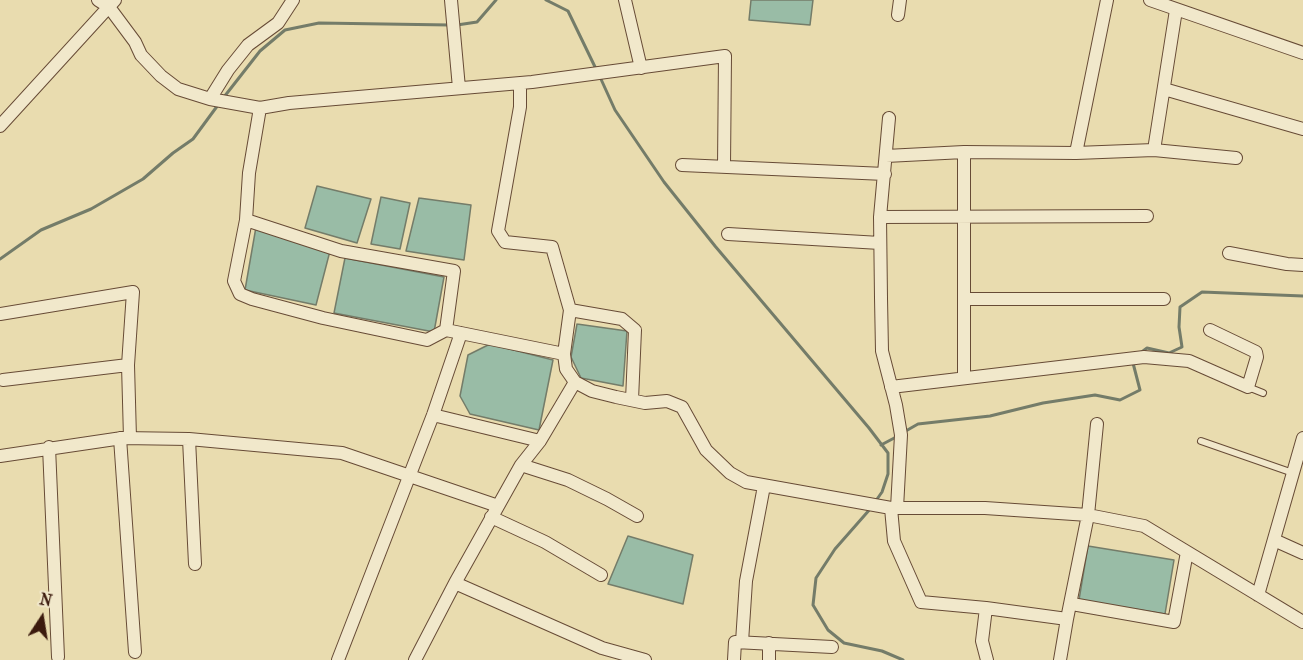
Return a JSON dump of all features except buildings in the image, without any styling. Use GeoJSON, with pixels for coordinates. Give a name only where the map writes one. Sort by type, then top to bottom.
{"type":"FeatureCollection","features":[{"type":"Feature","properties":{"kind":"street"},"geometry":{"type":"LineString","coordinates":[[98,0],[112,4],[141,55],[161,76],[178,89],[210,99],[260,108],[289,103],[520,83],[725,56],[724,166]]}},
{"type":"Feature","properties":{"kind":"street"},"geometry":{"type":"LineString","coordinates":[[210,99],[228,70],[248,45],[278,23],[293,0]]}},
{"type":"Feature","properties":{"kind":"street"},"geometry":{"type":"LineString","coordinates":[[451,0],[459,88]]}},
{"type":"Feature","properties":{"kind":"street"},"geometry":{"type":"LineString","coordinates":[[625,0],[641,68]]}},
{"type":"Feature","properties":{"kind":"street"},"geometry":{"type":"LineString","coordinates":[[898,15],[900,0]]}},
{"type":"Feature","properties":{"kind":"street"},"geometry":{"type":"LineString","coordinates":[[1076,153],[1107,0]]}},
{"type":"Feature","properties":{"kind":"street"},"geometry":{"type":"LineString","coordinates":[[1149,0],[1303,53]]}},
{"type":"Feature","properties":{"kind":"street"},"geometry":{"type":"LineString","coordinates":[[0,126],[112,4]]}},
{"type":"Feature","properties":{"kind":"street"},"geometry":{"type":"LineString","coordinates":[[1154,150],[1176,10]]}},
{"type":"Feature","properties":{"kind":"street"},"geometry":{"type":"LineString","coordinates":[[520,83],[520,107],[498,231],[504,242],[552,247],[570,310],[564,354],[566,369],[575,382],[592,391],[645,403],[667,401],[682,407],[706,450],[730,473],[746,482],[894,508],[985,508],[1088,515],[1144,526],[1303,622]]}},
{"type":"Feature","properties":{"kind":"street"},"geometry":{"type":"LineString","coordinates":[[1164,89],[1303,129]]}},
{"type":"Feature","properties":{"kind":"street"},"geometry":{"type":"LineString","coordinates":[[260,108],[249,173],[246,220],[234,281],[240,294],[323,318],[427,340],[446,330],[564,354]]}},
{"type":"Feature","properties":{"kind":"street"},"geometry":{"type":"LineString","coordinates":[[889,118],[880,217],[880,243],[882,351],[901,435],[894,508],[894,541],[921,602],[1067,619]]}},
{"type":"Feature","properties":{"kind":"street"},"geometry":{"type":"LineString","coordinates":[[886,156],[964,152],[1076,153],[1154,150],[1236,158]]}},
{"type":"Feature","properties":{"kind":"street"},"geometry":{"type":"LineString","coordinates":[[964,152],[964,378]]}},
{"type":"Feature","properties":{"kind":"street"},"geometry":{"type":"LineString","coordinates":[[682,165],[885,174]]}},
{"type":"Feature","properties":{"kind":"street"},"geometry":{"type":"LineString","coordinates":[[880,217],[1147,216]]}},
{"type":"Feature","properties":{"kind":"street"},"geometry":{"type":"LineString","coordinates":[[246,220],[340,251],[454,271],[446,330]]}},
{"type":"Feature","properties":{"kind":"street"},"geometry":{"type":"LineString","coordinates":[[728,234],[880,243]]}},
{"type":"Feature","properties":{"kind":"street"},"geometry":{"type":"LineString","coordinates":[[1229,253],[1303,265]]}},
{"type":"Feature","properties":{"kind":"street"},"geometry":{"type":"LineString","coordinates":[[0,314],[133,292],[125,438],[135,652]]}},
{"type":"Feature","properties":{"kind":"street"},"geometry":{"type":"LineString","coordinates":[[964,299],[1164,299]]}},
{"type":"Feature","properties":{"kind":"street"},"geometry":{"type":"LineString","coordinates":[[570,310],[622,320],[635,330],[632,400]]}},
{"type":"Feature","properties":{"kind":"street"},"geometry":{"type":"LineString","coordinates":[[891,387],[1118,359],[1163,358],[1189,361],[1248,387],[1257,357],[1256,352],[1210,330]]}},
{"type":"Feature","properties":{"kind":"street"},"geometry":{"type":"LineString","coordinates":[[338,660],[433,415],[461,333]]}},
{"type":"Feature","properties":{"kind":"street"},"geometry":{"type":"LineString","coordinates":[[3,380],[128,365]]}},
{"type":"Feature","properties":{"kind":"street"},"geometry":{"type":"LineString","coordinates":[[415,660],[521,465],[540,441],[575,382]]}},
{"type":"Feature","properties":{"kind":"street"},"geometry":{"type":"LineString","coordinates":[[433,415],[540,441]]}},
{"type":"Feature","properties":{"kind":"street"},"geometry":{"type":"LineString","coordinates":[[1060,660],[1088,515],[1097,424]]}},
{"type":"Feature","properties":{"kind":"street"},"geometry":{"type":"LineString","coordinates":[[0,456],[48,447],[125,438],[189,439],[342,453],[410,475],[495,512],[601,575]]}},
{"type":"Feature","properties":{"kind":"street"},"geometry":{"type":"LineString","coordinates":[[1258,595],[1274,540],[1298,475],[1303,438]]}},
{"type":"Feature","properties":{"kind":"street"},"geometry":{"type":"LineString","coordinates":[[189,439],[195,564]]}},
{"type":"Feature","properties":{"kind":"street"},"geometry":{"type":"LineString","coordinates":[[48,447],[58,657]]}},
{"type":"Feature","properties":{"kind":"street"},"geometry":{"type":"LineString","coordinates":[[521,465],[568,480],[637,516]]}},
{"type":"Feature","properties":{"kind":"street"},"geometry":{"type":"LineString","coordinates":[[742,642],[746,581],[764,486]]}},
{"type":"Feature","properties":{"kind":"street"},"geometry":{"type":"LineString","coordinates":[[1274,540],[1303,553]]}},
{"type":"Feature","properties":{"kind":"street"},"geometry":{"type":"LineString","coordinates":[[1072,604],[1174,622],[1187,552]]}},
{"type":"Feature","properties":{"kind":"street"},"geometry":{"type":"LineString","coordinates":[[455,583],[602,648],[645,660]]}},
{"type":"Feature","properties":{"kind":"street"},"geometry":{"type":"LineString","coordinates":[[986,608],[982,641],[987,660]]}},
{"type":"Feature","properties":{"kind":"street"},"geometry":{"type":"LineString","coordinates":[[734,660],[735,642],[832,647]]}},
{"type":"Feature","properties":{"kind":"street"},"geometry":{"type":"LineString","coordinates":[[769,643],[769,660]]}},
{"type":"Feature","properties":{"kind":"lane"},"geometry":{"type":"LineString","coordinates":[[1248,387],[1263,393]]}},
{"type":"Feature","properties":{"kind":"lane"},"geometry":{"type":"LineString","coordinates":[[1201,441],[1298,475]]}},
{"type":"Feature","properties":{"kind":"shaded area"},"geometry":{"type":"Polygon","coordinates":[[[751,0],[813,0],[810,25],[749,20],[751,0]]]}},
{"type":"Feature","properties":{"kind":"shaded area"},"geometry":{"type":"Polygon","coordinates":[[[317,186],[371,199],[357,243],[305,228],[317,186]]]}},
{"type":"Feature","properties":{"kind":"shaded area"},"geometry":{"type":"Polygon","coordinates":[[[381,197],[410,203],[400,249],[371,244],[381,197]]]}},
{"type":"Feature","properties":{"kind":"shaded area"},"geometry":{"type":"Polygon","coordinates":[[[419,198],[471,205],[464,260],[406,251],[419,198]]]}},
{"type":"Feature","properties":{"kind":"shaded area"},"geometry":{"type":"Polygon","coordinates":[[[256,227],[330,251],[316,305],[245,290],[256,227]]]}},
{"type":"Feature","properties":{"kind":"shaded area"},"geometry":{"type":"Polygon","coordinates":[[[345,258],[444,277],[434,332],[334,313],[345,258]]]}},
{"type":"Feature","properties":{"kind":"shaded area"},"geometry":{"type":"Polygon","coordinates":[[[577,324],[627,331],[623,386],[581,378],[571,357],[577,324]]]}},
{"type":"Feature","properties":{"kind":"shaded area"},"geometry":{"type":"Polygon","coordinates":[[[490,344],[553,360],[539,430],[470,414],[460,396],[468,355],[490,344]]]}},
{"type":"Feature","properties":{"kind":"shaded area"},"geometry":{"type":"Polygon","coordinates":[[[628,536],[693,555],[683,604],[608,584],[628,536]]]}},
{"type":"Feature","properties":{"kind":"shaded area"},"geometry":{"type":"Polygon","coordinates":[[[1088,546],[1174,560],[1165,614],[1079,600],[1088,546]]]}},
{"type":"Feature","properties":{"kind":"waterway"},"geometry":{"type":"LineString","coordinates":[[457,25],[477,22],[496,0]]}},
{"type":"Feature","properties":{"kind":"waterway"},"geometry":{"type":"LineString","coordinates":[[546,0],[568,11],[597,71]]}},
{"type":"Feature","properties":{"kind":"waterway"},"geometry":{"type":"LineString","coordinates":[[224,97],[260,51],[285,30],[319,23],[450,25]]}},
{"type":"Feature","properties":{"kind":"waterway"},"geometry":{"type":"LineString","coordinates":[[600,77],[615,110],[664,182],[888,453],[888,474],[882,492],[875,502]]}},
{"type":"Feature","properties":{"kind":"waterway"},"geometry":{"type":"LineString","coordinates":[[0,259],[41,230],[91,209],[143,179],[193,139],[218,105]]}},
{"type":"Feature","properties":{"kind":"waterway"},"geometry":{"type":"LineString","coordinates":[[1139,354],[1147,348],[1169,353],[1182,347],[1179,327],[1180,307],[1202,292],[1303,296]]}},
{"type":"Feature","properties":{"kind":"waterway"},"geometry":{"type":"LineString","coordinates":[[904,432],[918,424],[990,416],[1043,403],[1095,395],[1120,400],[1140,390],[1133,363]]}},
{"type":"Feature","properties":{"kind":"waterway"},"geometry":{"type":"LineString","coordinates":[[881,445],[898,436]]}},
{"type":"Feature","properties":{"kind":"waterway"},"geometry":{"type":"LineString","coordinates":[[871,508],[835,549],[816,578],[813,605],[828,630],[844,643],[882,651],[903,660]]}}]}
